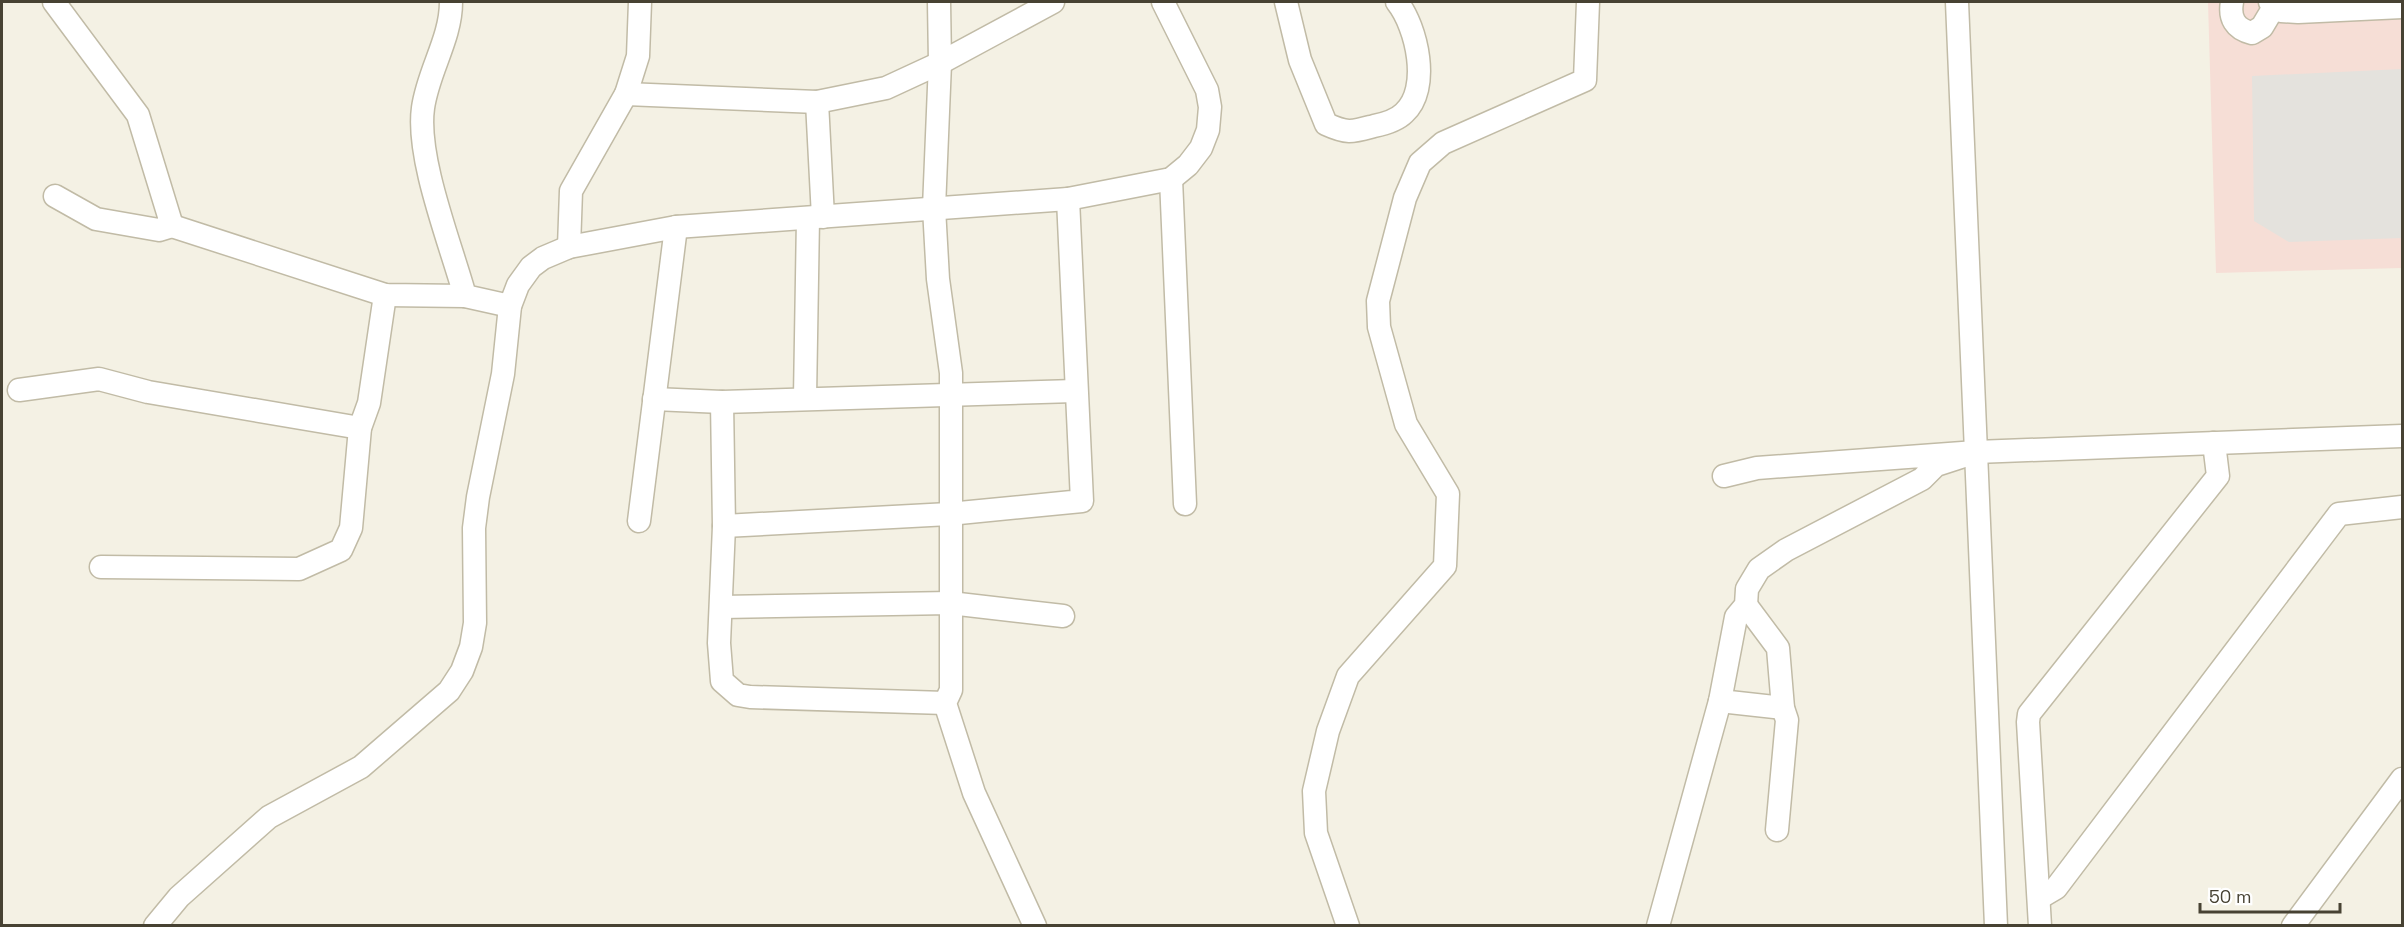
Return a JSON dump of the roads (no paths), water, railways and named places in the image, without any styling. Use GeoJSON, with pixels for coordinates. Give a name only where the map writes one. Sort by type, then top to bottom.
{"type":"FeatureCollection","features":[{"type":"Feature","properties":{"kind":"street"},"geometry":{"type":"LineString","coordinates":[[54,2],[138,115],[172,226]]}},
{"type":"Feature","properties":{"kind":"street"},"geometry":{"type":"LineString","coordinates":[[451,2],[447,34],[428,87],[423,109],[422,134],[426,161],[465,296]]}},
{"type":"Feature","properties":{"kind":"street"},"geometry":{"type":"LineString","coordinates":[[569,247],[571,191],[626,94],[638,56],[640,2]]}},
{"type":"Feature","properties":{"kind":"street"},"geometry":{"type":"LineString","coordinates":[[939,2],[940,63],[934,208],[939,279],[951,373],[949,514],[951,690],[945,703],[974,793],[1035,926]]}},
{"type":"Feature","properties":{"kind":"street"},"geometry":{"type":"LineString","coordinates":[[626,94],[817,102],[886,88],[940,63],[1053,2]]}},
{"type":"Feature","properties":{"kind":"street"},"geometry":{"type":"LineString","coordinates":[[155,926],[179,897],[269,817],[361,767],[449,691],[462,671],[471,648],[475,623],[475,518],[503,374],[510,306],[518,285],[531,267],[543,258],[569,247],[676,227],[1068,199],[1171,179],[1188,165],[1201,148],[1208,130],[1210,107],[1207,90],[1163,2]]}},
{"type":"Feature","properties":{"kind":"street"},"geometry":{"type":"LineString","coordinates":[[1286,2],[1300,60],[1326,124],[1346,133],[1383,124],[1403,114],[1415,100],[1420,65],[1410,24],[1397,2]]}},
{"type":"Feature","properties":{"kind":"street"},"geometry":{"type":"LineString","coordinates":[[1348,926],[1316,833],[1314,791],[1328,731],[1348,676],[1445,566],[1448,494],[1406,423],[1379,327],[1378,301],[1405,198],[1420,162],[1443,143],[1585,80],[1588,2]]}},
{"type":"Feature","properties":{"kind":"street"},"geometry":{"type":"LineString","coordinates":[[1957,2],[1996,926]]}},
{"type":"Feature","properties":{"kind":"street"},"geometry":{"type":"LineString","coordinates":[[2232,2],[2230,13],[2234,23],[2242,31],[2252,33],[2267,22],[2272,4],[2281,11],[2298,12],[2395,5]]}},
{"type":"Feature","properties":{"kind":"street"},"geometry":{"type":"LineString","coordinates":[[805,398],[815,218],[817,102]]}},
{"type":"Feature","properties":{"kind":"street"},"geometry":{"type":"LineString","coordinates":[[1171,179],[1185,504]]}},
{"type":"Feature","properties":{"kind":"street"},"geometry":{"type":"LineString","coordinates":[[55,196],[96,219],[159,230],[172,226],[385,295],[465,296],[510,306]]}},
{"type":"Feature","properties":{"kind":"street"},"geometry":{"type":"LineString","coordinates":[[724,526],[949,514],[1082,501],[1075,391],[1068,199]]}},
{"type":"Feature","properties":{"kind":"street"},"geometry":{"type":"LineString","coordinates":[[639,521],[676,227]]}},
{"type":"Feature","properties":{"kind":"street"},"geometry":{"type":"LineString","coordinates":[[101,567],[299,569],[341,550],[351,528],[360,428],[369,403],[385,295]]}},
{"type":"Feature","properties":{"kind":"street"},"geometry":{"type":"LineString","coordinates":[[19,390],[99,379],[148,392],[360,428]]}},
{"type":"Feature","properties":{"kind":"street"},"geometry":{"type":"LineString","coordinates":[[654,399],[722,402],[950,393],[1075,391]]}},
{"type":"Feature","properties":{"kind":"street"},"geometry":{"type":"LineString","coordinates":[[722,402],[724,526],[720,672],[729,690],[738,695],[945,703]]}},
{"type":"Feature","properties":{"kind":"street"},"geometry":{"type":"LineString","coordinates":[[1724,476],[1757,468],[1976,452],[2403,436]]}},
{"type":"Feature","properties":{"kind":"street"},"geometry":{"type":"LineString","coordinates":[[2040,926],[2029,714],[2218,476],[2214,443]]}},
{"type":"Feature","properties":{"kind":"street"},"geometry":{"type":"LineString","coordinates":[[1658,926],[1720,701],[1736,617],[1746,605],[1747,589],[1759,570],[1786,550],[1922,479],[1935,465],[1976,452]]}},
{"type":"Feature","properties":{"kind":"street"},"geometry":{"type":"LineString","coordinates":[[2038,898],[2056,888],[2339,514],[2403,507]]}},
{"type":"Feature","properties":{"kind":"street"},"geometry":{"type":"LineString","coordinates":[[722,607],[950,603],[1063,616]]}},
{"type":"Feature","properties":{"kind":"street"},"geometry":{"type":"LineString","coordinates":[[1746,605],[1778,648],[1783,708],[1787,720],[1777,830]]}},
{"type":"Feature","properties":{"kind":"street"},"geometry":{"type":"LineString","coordinates":[[1720,701],[1783,708]]}},
{"type":"Feature","properties":{"kind":"street"},"geometry":{"type":"LineString","coordinates":[[2293,926],[2403,779]]}}]}
